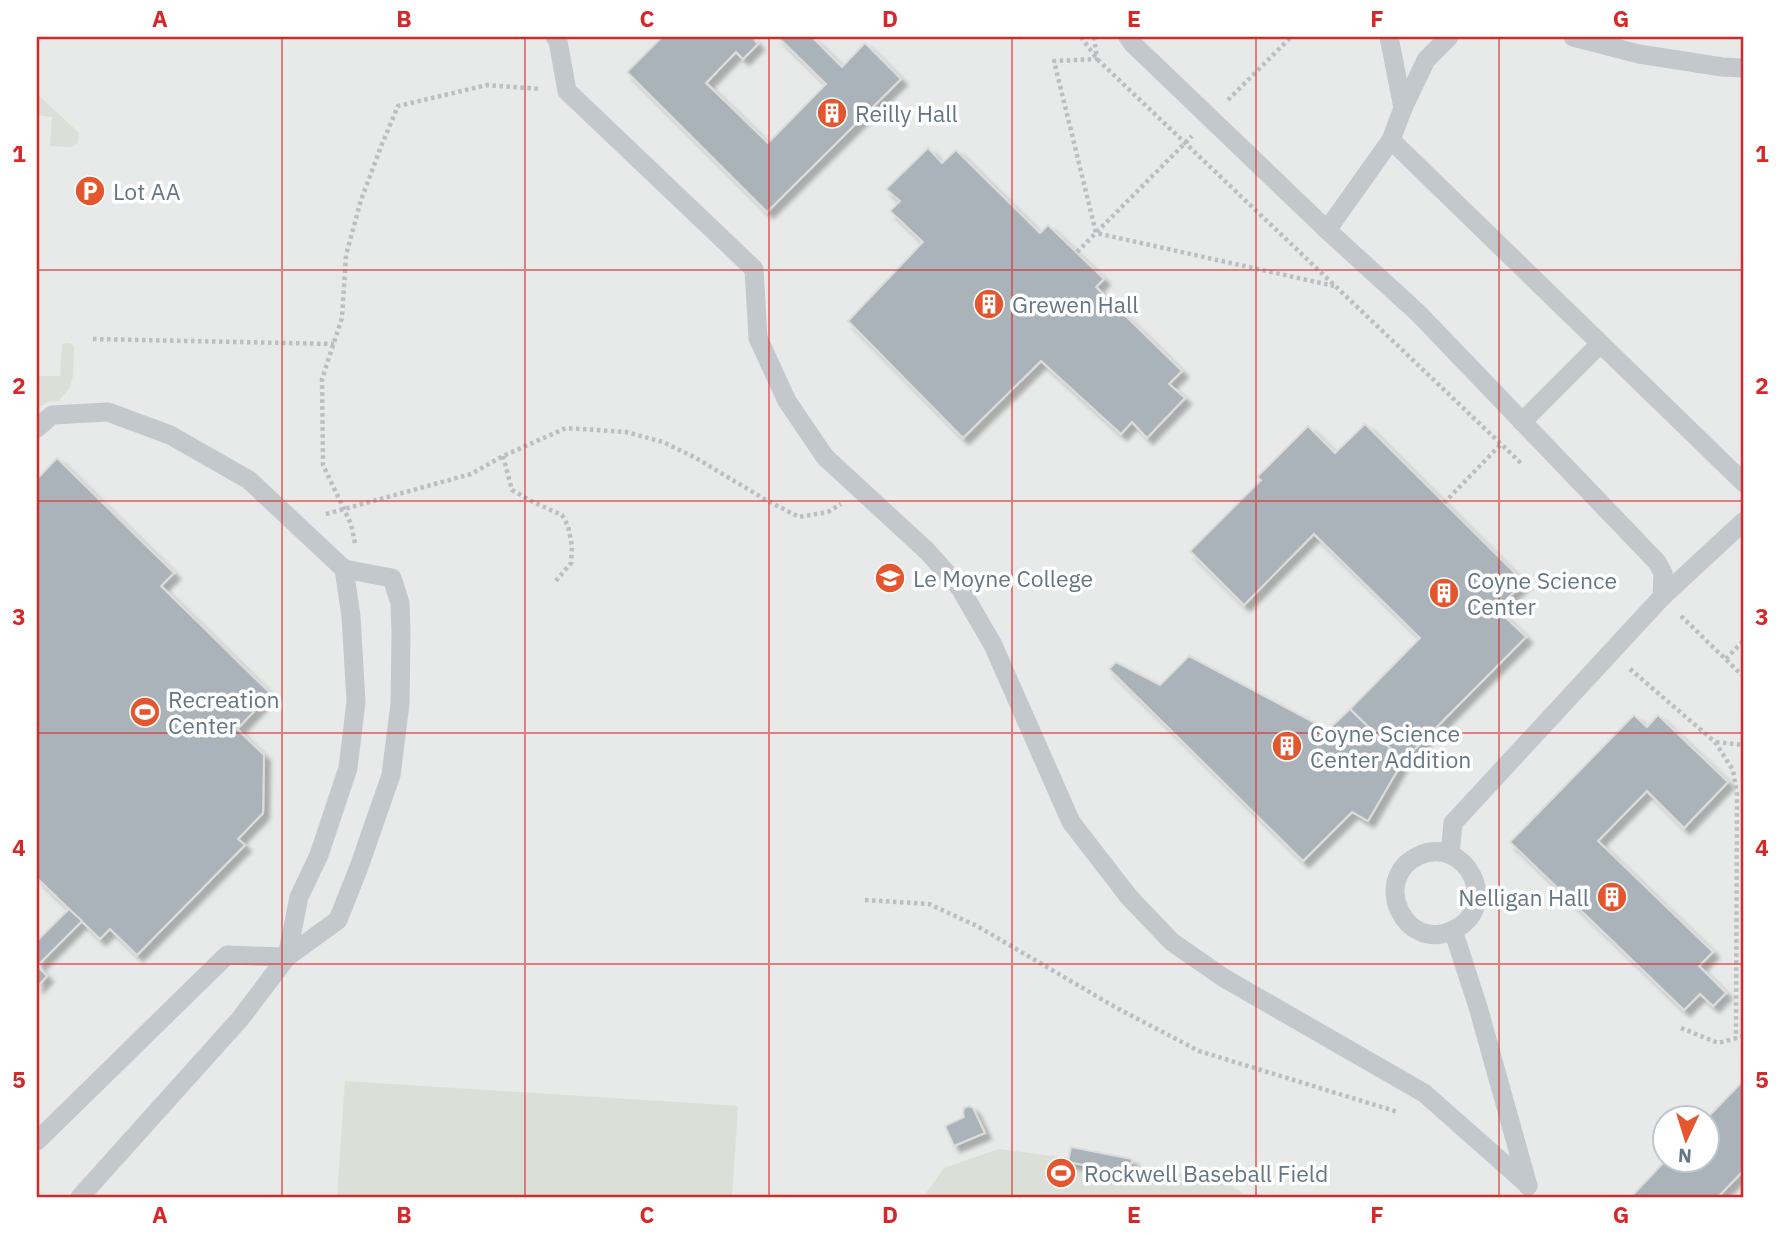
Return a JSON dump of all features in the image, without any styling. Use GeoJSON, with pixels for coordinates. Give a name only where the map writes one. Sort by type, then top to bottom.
{"type":"FeatureCollection","features":[{"type":"Feature","properties":{"kind":"lane"},"geometry":{"type":"LineString","coordinates":[[555,37],[567,90],[754,269],[758,338],[786,401],[825,457],[928,551],[960,588],[993,645],[1071,822],[1129,897],[1172,942],[1224,978],[1424,1093],[1530,1191]]}},
{"type":"Feature","properties":{"kind":"lane"},"geometry":{"type":"LineString","coordinates":[[1128,37],[1327,230],[1418,313],[1657,562],[1663,573],[1661,597]]}},
{"type":"Feature","properties":{"kind":"lane"},"geometry":{"type":"LineString","coordinates":[[1388,37],[1403,108]]}},
{"type":"Feature","properties":{"kind":"lane"},"geometry":{"type":"LineString","coordinates":[[1327,230],[1391,140],[1426,60],[1449,37]]}},
{"type":"Feature","properties":{"kind":"lane"},"geometry":{"type":"LineString","coordinates":[[1573,37],[1639,54],[1744,68]]}},
{"type":"Feature","properties":{"kind":"lane"},"geometry":{"type":"LineString","coordinates":[[1391,140],[1744,483]]}},
{"type":"Feature","properties":{"kind":"lane"},"geometry":{"type":"LineString","coordinates":[[1522,422],[1600,344]]}},
{"type":"Feature","properties":{"kind":"lane"},"geometry":{"type":"LineString","coordinates":[[37,428],[52,415],[108,412],[170,435],[249,480],[344,569],[392,578],[400,603],[400,704],[391,775],[338,920],[287,957],[240,1019],[80,1197]]}},
{"type":"Feature","properties":{"kind":"lane"},"geometry":{"type":"LineString","coordinates":[[1450,854],[1453,823],[1661,597],[1744,521]]}},
{"type":"Feature","properties":{"kind":"lane"},"geometry":{"type":"LineString","coordinates":[[287,957],[299,897],[319,855],[348,768],[356,702],[351,617],[344,569]]}},
{"type":"Feature","properties":{"kind":"lane"},"geometry":{"type":"LineString","coordinates":[[1435,852],[1450,854],[1467,865],[1475,880],[1478,897],[1473,914],[1461,927],[1453,930],[1445,934],[1428,934],[1412,928],[1400,915],[1394,899],[1396,881],[1404,866],[1418,856],[1435,852]]}},
{"type":"Feature","properties":{"kind":"lane"},"geometry":{"type":"LineString","coordinates":[[1453,930],[1478,1007],[1530,1191]]}},
{"type":"Feature","properties":{"kind":"lane"},"geometry":{"type":"LineString","coordinates":[[37,1141],[227,955],[287,957]]}},
{"type":"Feature","properties":{"kind":"path"},"geometry":{"type":"LineString","coordinates":[[1082,37],[1097,59],[1531,472]]}},
{"type":"Feature","properties":{"kind":"path"},"geometry":{"type":"LineString","coordinates":[[1094,37],[1097,59]]}},
{"type":"Feature","properties":{"kind":"path"},"geometry":{"type":"LineString","coordinates":[[1077,253],[1291,37]]}},
{"type":"Feature","properties":{"kind":"path"},"geometry":{"type":"LineString","coordinates":[[1096,233],[1054,61],[1097,59]]}},
{"type":"Feature","properties":{"kind":"path"},"geometry":{"type":"LineString","coordinates":[[344,569],[358,554],[351,524],[323,465],[323,379],[342,318],[346,255],[360,200],[398,106],[487,85],[567,90]]}},
{"type":"Feature","properties":{"kind":"path"},"geometry":{"type":"LineString","coordinates":[[1096,233],[1336,287]]}},
{"type":"Feature","properties":{"kind":"path"},"geometry":{"type":"LineString","coordinates":[[93,339],[334,344]]}},
{"type":"Feature","properties":{"kind":"path"},"geometry":{"type":"LineString","coordinates":[[296,523],[471,474],[566,428],[626,432],[663,442],[799,517],[828,512],[861,489]]}},
{"type":"Feature","properties":{"kind":"path"},"geometry":{"type":"LineString","coordinates":[[1444,503],[1501,444]]}},
{"type":"Feature","properties":{"kind":"path"},"geometry":{"type":"LineString","coordinates":[[503,457],[512,490],[562,514],[568,526],[572,546],[571,564],[555,583]]}},
{"type":"Feature","properties":{"kind":"path"},"geometry":{"type":"LineString","coordinates":[[1661,597],[1744,677]]}},
{"type":"Feature","properties":{"kind":"path"},"geometry":{"type":"LineString","coordinates":[[1726,659],[1744,640]]}},
{"type":"Feature","properties":{"kind":"path"},"geometry":{"type":"LineString","coordinates":[[1610,652],[1715,742],[1732,770],[1737,795],[1736,1038]]}},
{"type":"Feature","properties":{"kind":"path"},"geometry":{"type":"LineString","coordinates":[[1715,742],[1744,745]]}},
{"type":"Feature","properties":{"kind":"path"},"geometry":{"type":"LineString","coordinates":[[865,900],[929,904],[977,926],[1115,1007],[1199,1051],[1411,1115],[1424,1093]]}},
{"type":"Feature","properties":{"kind":"path"},"geometry":{"type":"LineString","coordinates":[[1681,1028],[1718,1043],[1744,1036]]}},
{"type":"Feature","properties":{"kind":"shaded area","name":"Le Moyne College"},"geometry":{"type":"Polygon","coordinates":[[[37,37],[1744,37],[1744,1197],[37,1197],[37,37]]]}},
{"type":"Feature","properties":{"kind":"shaded area"},"geometry":{"type":"Polygon","coordinates":[[[37,94],[79,133],[78,143],[72,147],[50,146],[52,117],[37,115],[37,94]]]}},
{"type":"Feature","properties":{"kind":"shaded area"},"geometry":{"type":"Polygon","coordinates":[[[67,343],[74,348],[70,387],[59,401],[48,402],[37,408],[37,376],[60,376],[62,344],[67,343]]]}},
{"type":"Feature","properties":{"kind":"shaded area"},"geometry":{"type":"Polygon","coordinates":[[[345,1081],[738,1106],[732,1197],[337,1197],[345,1081]]]}},
{"type":"Feature","properties":{"kind":"shaded area","name":"Rockwell Baseball Field"},"geometry":{"type":"Polygon","coordinates":[[[999,1149],[1220,1178],[1248,1197],[923,1197],[944,1168],[999,1149]]]}},
{"type":"Feature","properties":{"kind":"building","name":"Reilly Hall"},"geometry":{"type":"Polygon","coordinates":[[[662,37],[752,37],[758,44],[743,59],[736,52],[706,83],[768,143],[826,84],[778,37],[812,37],[842,67],[865,43],[901,79],[767,212],[627,72],[662,37]]]}},
{"type":"Feature","properties":{"kind":"building","name":"Grewen Hall"},"geometry":{"type":"Polygon","coordinates":[[[928,148],[942,163],[956,150],[1040,233],[1048,225],[1104,279],[1096,287],[1182,371],[1169,384],[1185,398],[1147,438],[1132,422],[1121,434],[1041,361],[963,438],[848,321],[923,242],[890,211],[900,201],[886,189],[928,148]]]}},
{"type":"Feature","properties":{"kind":"building","name":"Coyne Science Center"},"geometry":{"type":"Polygon","coordinates":[[[1365,424],[1524,582],[1497,609],[1526,637],[1403,761],[1350,709],[1420,638],[1314,534],[1244,605],[1190,551],[1261,480],[1257,477],[1308,426],[1335,453],[1365,424]]]}},
{"type":"Feature","properties":{"kind":"building","name":"Recreation Center"},"geometry":{"type":"Polygon","coordinates":[[[57,458],[174,573],[161,586],[271,694],[237,729],[264,755],[263,813],[238,839],[245,845],[137,955],[110,929],[100,939],[37,878],[37,479],[57,458]]]}},
{"type":"Feature","properties":{"kind":"building","name":"Coyne Science Center Addition"},"geometry":{"type":"Polygon","coordinates":[[[1189,656],[1328,730],[1350,709],[1403,761],[1368,821],[1352,812],[1303,861],[1109,669],[1116,662],[1160,685],[1189,656]]]}},
{"type":"Feature","properties":{"kind":"building","name":"Nelligan Hall"},"geometry":{"type":"Polygon","coordinates":[[[1634,715],[1647,727],[1658,715],[1728,782],[1684,828],[1647,791],[1598,841],[1713,952],[1699,966],[1726,993],[1713,1006],[1700,994],[1684,1010],[1510,842],[1634,715]]]}},
{"type":"Feature","properties":{"kind":"building"},"geometry":{"type":"Polygon","coordinates":[[[69,909],[82,921],[37,966],[37,941],[69,909]]]}},
{"type":"Feature","properties":{"kind":"building"},"geometry":{"type":"Polygon","coordinates":[[[37,966],[47,976],[37,987],[37,966]]]}},
{"type":"Feature","properties":{"kind":"building"},"geometry":{"type":"Polygon","coordinates":[[[1744,1080],[1744,1170],[1718,1197],[1631,1197],[1653,1174],[1722,1174],[1721,1104],[1744,1080]]]}},
{"type":"Feature","properties":{"kind":"building"},"geometry":{"type":"Polygon","coordinates":[[[964,1108],[973,1108],[985,1133],[954,1146],[945,1126],[964,1117],[964,1108]]]}},
{"type":"Feature","properties":{"kind":"building"},"geometry":{"type":"Polygon","coordinates":[[[1071,1147],[1132,1159],[1129,1174],[1068,1162],[1071,1147]]]}},
{"type":"Feature","properties":{"kind":"place","name":"Reilly Hall"},"geometry":{"type":"Point","coordinates":[832,113]}},
{"type":"Feature","properties":{"kind":"place","name":"Lot AA"},"geometry":{"type":"Point","coordinates":[90,191]}},
{"type":"Feature","properties":{"kind":"place","name":"Grewen Hall"},"geometry":{"type":"Point","coordinates":[989,304]}},
{"type":"Feature","properties":{"kind":"place","name":"Le Moyne College"},"geometry":{"type":"Point","coordinates":[890,578]}},
{"type":"Feature","properties":{"kind":"place","name":"Coyne Science Center"},"geometry":{"type":"Point","coordinates":[1444,593]}},
{"type":"Feature","properties":{"kind":"place","name":"Recreation Center"},"geometry":{"type":"Point","coordinates":[145,712]}},
{"type":"Feature","properties":{"kind":"place","name":"Coyne Science Center Addition"},"geometry":{"type":"Point","coordinates":[1287,746]}},
{"type":"Feature","properties":{"kind":"place","name":"Nelligan Hall"},"geometry":{"type":"Point","coordinates":[1612,897]}},
{"type":"Feature","properties":{"kind":"place","name":"Rockwell Baseball Field"},"geometry":{"type":"Point","coordinates":[1061,1173]}}]}
